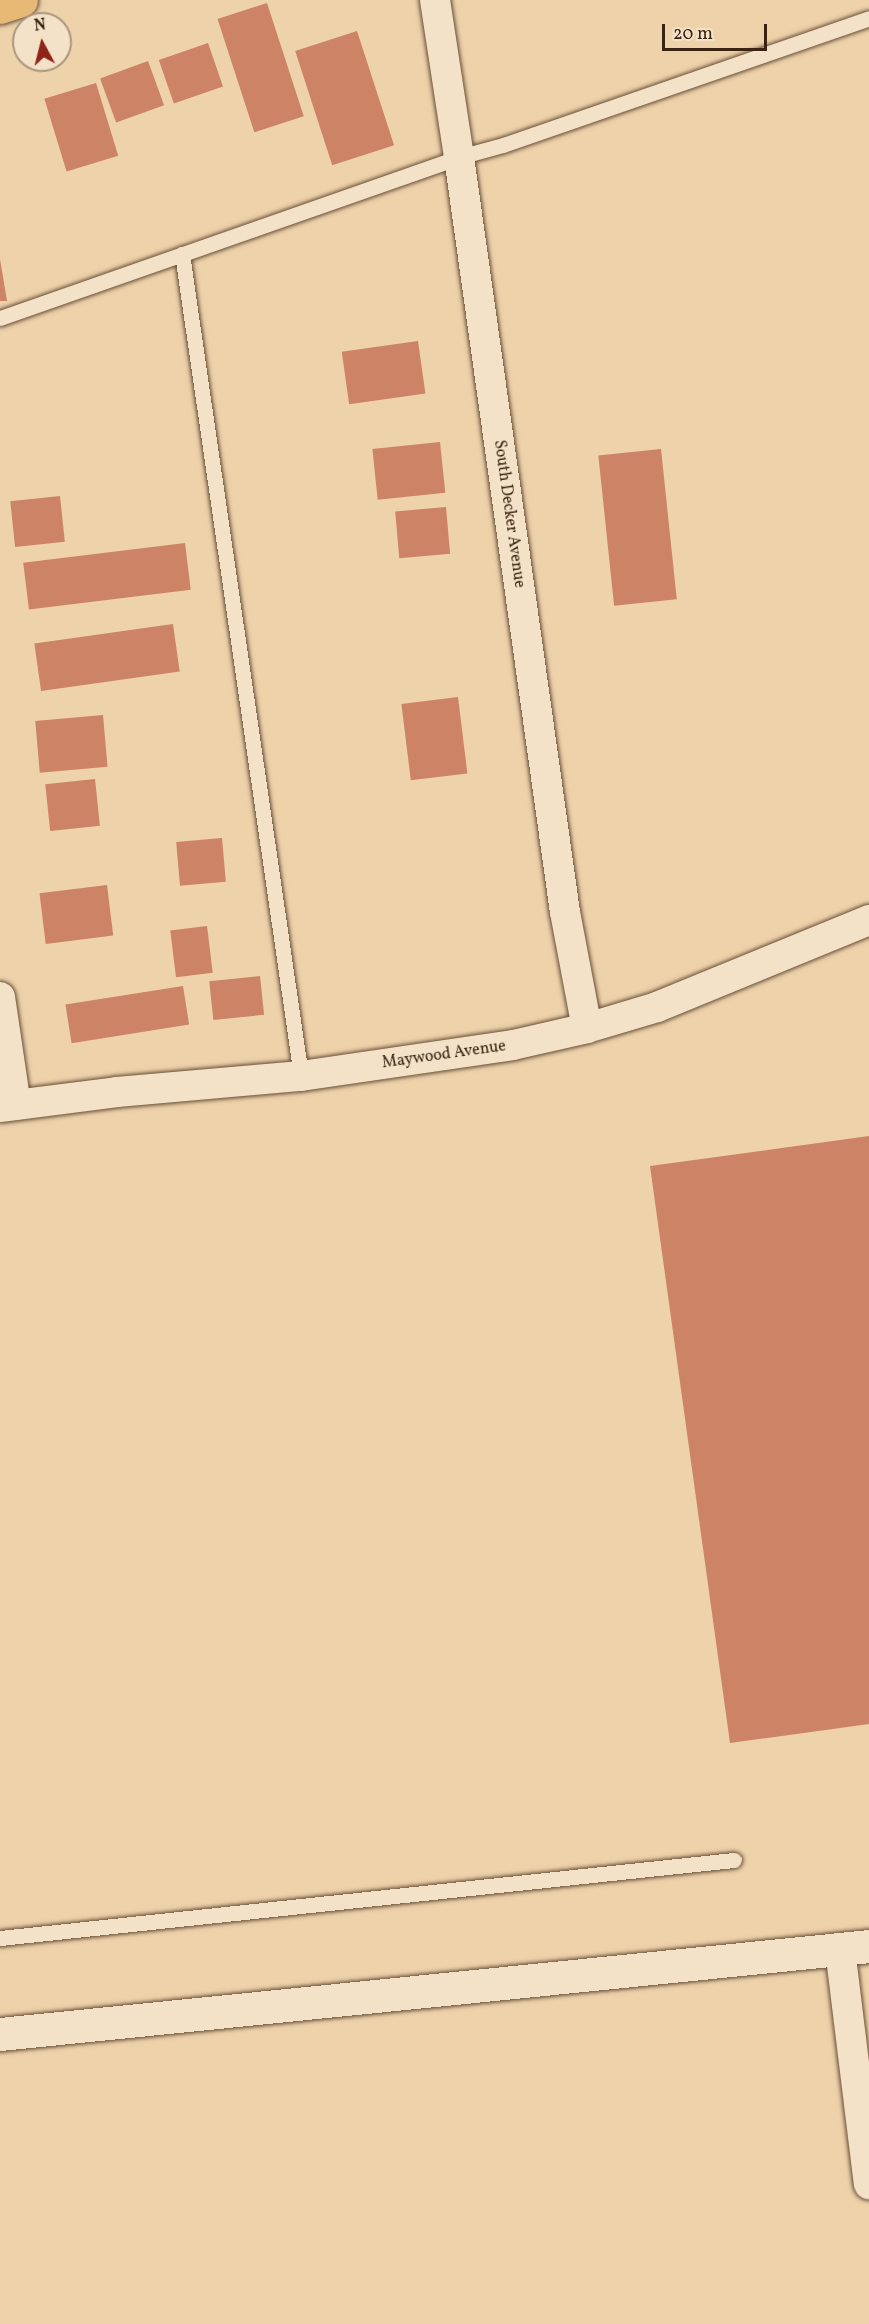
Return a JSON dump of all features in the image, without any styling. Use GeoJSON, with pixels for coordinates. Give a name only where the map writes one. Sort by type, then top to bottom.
{"type":"FeatureCollection","features":[{"type":"Feature","properties":{"kind":"main road"},"geometry":{"type":"LineString","coordinates":[[0,7],[21,0]]}},
{"type":"Feature","properties":{"kind":"street","name":"South Decker Avenue"},"geometry":{"type":"LineString","coordinates":[[435,0],[565,912],[587,1028]]}},
{"type":"Feature","properties":{"kind":"street","name":"Maywood Avenue"},"geometry":{"type":"LineString","coordinates":[[8,1106],[117,1092],[302,1076],[513,1046],[587,1028],[657,1007],[867,926]]}},
{"type":"Feature","properties":{"kind":"street"},"geometry":{"type":"LineString","coordinates":[[0,997],[8,1106]]}},
{"type":"Feature","properties":{"kind":"street"},"geometry":{"type":"LineString","coordinates":[[0,2034],[854,1948],[869,2184]]}},
{"type":"Feature","properties":{"kind":"lane"},"geometry":{"type":"LineString","coordinates":[[0,318],[459,157],[503,145],[869,18]]}},
{"type":"Feature","properties":{"kind":"lane"},"geometry":{"type":"LineString","coordinates":[[182,254],[302,1076]]}},
{"type":"Feature","properties":{"kind":"lane"},"geometry":{"type":"LineString","coordinates":[[0,1938],[734,1860]]}},
{"type":"Feature","properties":{"kind":"building"},"geometry":{"type":"Polygon","coordinates":[[[267,3],[304,116],[254,132],[218,19],[267,3]]]}},
{"type":"Feature","properties":{"kind":"building"},"geometry":{"type":"Polygon","coordinates":[[[357,31],[394,145],[332,165],[295,51],[357,31]]]}},
{"type":"Feature","properties":{"kind":"building"},"geometry":{"type":"Polygon","coordinates":[[[208,43],[223,86],[174,103],[159,60],[208,43]]]}},
{"type":"Feature","properties":{"kind":"building"},"geometry":{"type":"Polygon","coordinates":[[[148,61],[164,105],[116,123],[100,78],[148,61]]]}},
{"type":"Feature","properties":{"kind":"building"},"geometry":{"type":"Polygon","coordinates":[[[96,83],[118,156],[67,171],[44,99],[96,83]]]}},
{"type":"Feature","properties":{"kind":"building"},"geometry":{"type":"Polygon","coordinates":[[[0,259],[7,301],[0,301],[0,259]]]}},
{"type":"Feature","properties":{"kind":"building"},"geometry":{"type":"Polygon","coordinates":[[[418,341],[425,393],[349,404],[342,352],[418,341]]]}},
{"type":"Feature","properties":{"kind":"building"},"geometry":{"type":"Polygon","coordinates":[[[440,442],[445,493],[378,500],[372,449],[440,442]]]}},
{"type":"Feature","properties":{"kind":"building"},"geometry":{"type":"Polygon","coordinates":[[[661,449],[677,599],[614,606],[598,456],[661,449]]]}},
{"type":"Feature","properties":{"kind":"building"},"geometry":{"type":"Polygon","coordinates":[[[60,496],[65,542],[15,547],[10,501],[60,496]]]}},
{"type":"Feature","properties":{"kind":"building"},"geometry":{"type":"Polygon","coordinates":[[[446,507],[450,554],[399,558],[395,511],[446,507]]]}},
{"type":"Feature","properties":{"kind":"building"},"geometry":{"type":"Polygon","coordinates":[[[185,543],[191,590],[29,610],[23,563],[185,543]]]}},
{"type":"Feature","properties":{"kind":"building"},"geometry":{"type":"Polygon","coordinates":[[[173,624],[180,672],[41,691],[34,643],[173,624]]]}},
{"type":"Feature","properties":{"kind":"building"},"geometry":{"type":"Polygon","coordinates":[[[458,697],[467,773],[411,780],[401,704],[458,697]]]}},
{"type":"Feature","properties":{"kind":"building"},"geometry":{"type":"Polygon","coordinates":[[[103,715],[108,767],[40,773],[35,721],[103,715]]]}},
{"type":"Feature","properties":{"kind":"building"},"geometry":{"type":"Polygon","coordinates":[[[95,779],[100,826],[50,831],[45,784],[95,779]]]}},
{"type":"Feature","properties":{"kind":"building"},"geometry":{"type":"Polygon","coordinates":[[[222,838],[226,882],[180,886],[176,842],[222,838]]]}},
{"type":"Feature","properties":{"kind":"building"},"geometry":{"type":"Polygon","coordinates":[[[107,885],[113,936],[46,944],[40,893],[107,885]]]}},
{"type":"Feature","properties":{"kind":"building"},"geometry":{"type":"Polygon","coordinates":[[[207,926],[213,973],[176,977],[170,931],[207,926]]]}},
{"type":"Feature","properties":{"kind":"building"},"geometry":{"type":"Polygon","coordinates":[[[260,976],[264,1015],[213,1020],[209,981],[260,976]]]}},
{"type":"Feature","properties":{"kind":"building"},"geometry":{"type":"Polygon","coordinates":[[[183,986],[189,1025],[72,1043],[65,1005],[183,986]]]}},
{"type":"Feature","properties":{"kind":"building"},"geometry":{"type":"Polygon","coordinates":[[[869,1136],[869,1724],[730,1743],[650,1166],[869,1136]]]}}]}
